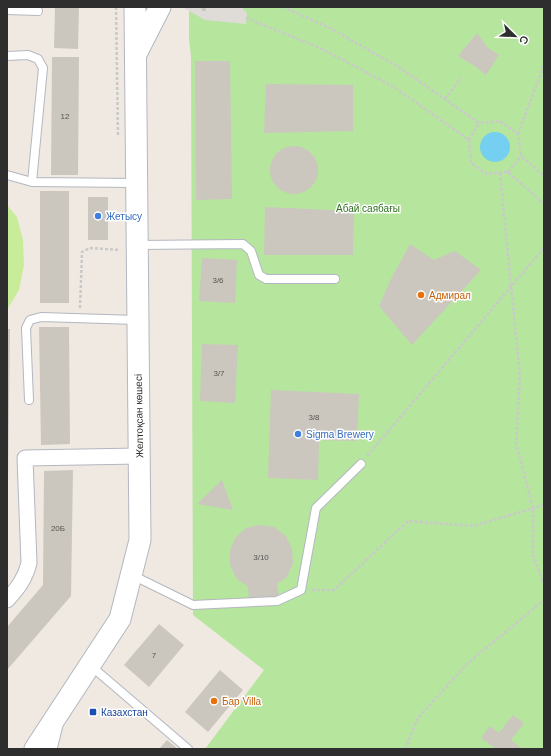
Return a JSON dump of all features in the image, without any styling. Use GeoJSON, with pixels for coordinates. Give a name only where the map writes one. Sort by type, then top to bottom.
{"type":"FeatureCollection","features":[{"type":"Feature","properties":{"kind":"main road","name":"Желтоқсан көшесі"},"geometry":{"type":"LineString","coordinates":[[35,749],[120,619],[140,540],[138,320],[128,247],[137,183],[135,7]]}},
{"type":"Feature","properties":{"kind":"main road"},"geometry":{"type":"LineString","coordinates":[[136,54],[160,7]]}},
{"type":"Feature","properties":{"kind":"street"},"geometry":{"type":"LineString","coordinates":[[7,600],[26,576],[29,563],[24,458],[139,456]]}},
{"type":"Feature","properties":{"kind":"street"},"geometry":{"type":"LineString","coordinates":[[49,749],[57,716]]}},
{"type":"Feature","properties":{"kind":"lane"},"geometry":{"type":"LineString","coordinates":[[7,10],[38,11]]}},
{"type":"Feature","properties":{"kind":"lane"},"geometry":{"type":"LineString","coordinates":[[7,56],[28,55],[38,59],[44,68],[32,182]]}},
{"type":"Feature","properties":{"kind":"lane"},"geometry":{"type":"LineString","coordinates":[[7,175],[32,182],[137,183]]}},
{"type":"Feature","properties":{"kind":"lane"},"geometry":{"type":"LineString","coordinates":[[128,247],[243,244],[250,251],[259,275],[266,279],[335,279]]}},
{"type":"Feature","properties":{"kind":"lane"},"geometry":{"type":"LineString","coordinates":[[29,400],[26,328],[30,320],[41,317],[138,320]]}},
{"type":"Feature","properties":{"kind":"lane"},"geometry":{"type":"LineString","coordinates":[[132,574],[193,605],[277,601],[301,590],[316,508],[361,464]]}},
{"type":"Feature","properties":{"kind":"lane"},"geometry":{"type":"LineString","coordinates":[[90,665],[188,749]]}},
{"type":"Feature","properties":{"kind":"path"},"geometry":{"type":"LineString","coordinates":[[116,7],[118,143]]}},
{"type":"Feature","properties":{"kind":"path"},"geometry":{"type":"LineString","coordinates":[[283,7],[336,32],[400,68],[479,123],[500,121],[518,134]]}},
{"type":"Feature","properties":{"kind":"path"},"geometry":{"type":"LineString","coordinates":[[246,18],[320,48],[394,87],[469,140]]}},
{"type":"Feature","properties":{"kind":"path"},"geometry":{"type":"LineString","coordinates":[[544,65],[518,134],[521,156],[544,176]]}},
{"type":"Feature","properties":{"kind":"path"},"geometry":{"type":"LineString","coordinates":[[445,99],[461,78]]}},
{"type":"Feature","properties":{"kind":"path"},"geometry":{"type":"LineString","coordinates":[[479,123],[469,140],[471,163],[487,174],[508,172],[521,156]]}},
{"type":"Feature","properties":{"kind":"path"},"geometry":{"type":"LineString","coordinates":[[508,172],[544,204]]}},
{"type":"Feature","properties":{"kind":"path"},"geometry":{"type":"LineString","coordinates":[[500,173],[520,378],[516,443],[533,508],[533,555],[544,585]]}},
{"type":"Feature","properties":{"kind":"path"},"geometry":{"type":"LineString","coordinates":[[79,318],[82,252],[90,248],[128,247]]}},
{"type":"Feature","properties":{"kind":"path"},"geometry":{"type":"LineString","coordinates":[[361,464],[544,248]]}},
{"type":"Feature","properties":{"kind":"path"},"geometry":{"type":"LineString","coordinates":[[301,590],[334,590],[408,521],[473,526],[544,505]]}},
{"type":"Feature","properties":{"kind":"path"},"geometry":{"type":"LineString","coordinates":[[405,749],[418,718],[467,664],[544,600]]}},
{"type":"Feature","properties":{"kind":"green space","name":"Абай саябағы"},"geometry":{"type":"Polygon","coordinates":[[[189,7],[544,7],[544,749],[205,749],[264,670],[193,615],[191,56],[189,39],[189,7]]]}},
{"type":"Feature","properties":{"kind":"green space"},"geometry":{"type":"Polygon","coordinates":[[[7,205],[17,217],[23,240],[24,265],[19,290],[7,310],[7,205]]]}},
{"type":"Feature","properties":{"kind":"shaded area"},"geometry":{"type":"Polygon","coordinates":[[[182,7],[243,7],[247,13],[246,24],[205,20],[182,7]]]}},
{"type":"Feature","properties":{"kind":"water"},"geometry":{"type":"Polygon","coordinates":[[[495,132],[505,137],[510,147],[505,157],[495,162],[485,157],[480,147],[485,137],[495,132]]]}},
{"type":"Feature","properties":{"kind":"building"},"geometry":{"type":"Polygon","coordinates":[[[55,7],[79,7],[78,49],[54,48],[55,7]]]}},
{"type":"Feature","properties":{"kind":"building"},"geometry":{"type":"Polygon","coordinates":[[[201,7],[206,7],[206,11],[202,11],[201,7]]]}},
{"type":"Feature","properties":{"kind":"building"},"geometry":{"type":"Polygon","coordinates":[[[477,33],[487,47],[499,55],[486,75],[458,56],[477,33]]]}},
{"type":"Feature","properties":{"kind":"building"},"geometry":{"type":"Polygon","coordinates":[[[52,57],[79,57],[78,175],[51,175],[52,57]]]}},
{"type":"Feature","properties":{"kind":"building"},"geometry":{"type":"Polygon","coordinates":[[[195,61],[230,61],[232,199],[196,200],[195,61]]]}},
{"type":"Feature","properties":{"kind":"building"},"geometry":{"type":"Polygon","coordinates":[[[266,84],[353,85],[353,131],[264,133],[266,84]]]}},
{"type":"Feature","properties":{"kind":"building"},"geometry":{"type":"Polygon","coordinates":[[[289,146],[299,146],[311,153],[318,165],[318,175],[311,187],[299,194],[289,194],[281,190],[274,183],[270,175],[270,165],[274,157],[281,150],[289,146]]]}},
{"type":"Feature","properties":{"kind":"building"},"geometry":{"type":"Polygon","coordinates":[[[40,191],[69,191],[69,303],[40,303],[40,191]]]}},
{"type":"Feature","properties":{"kind":"building"},"geometry":{"type":"Polygon","coordinates":[[[88,197],[108,197],[108,240],[88,240],[88,197]]]}},
{"type":"Feature","properties":{"kind":"building"},"geometry":{"type":"Polygon","coordinates":[[[265,207],[354,211],[353,255],[264,255],[265,207]]]}},
{"type":"Feature","properties":{"kind":"building","name":"Адмирал"},"geometry":{"type":"Polygon","coordinates":[[[410,244],[434,260],[455,251],[481,270],[412,345],[379,306],[390,281],[410,244]]]}},
{"type":"Feature","properties":{"kind":"building"},"geometry":{"type":"Polygon","coordinates":[[[202,258],[237,260],[235,303],[199,301],[202,258]]]}},
{"type":"Feature","properties":{"kind":"building"},"geometry":{"type":"Polygon","coordinates":[[[39,327],[69,327],[70,444],[41,445],[39,327]]]}},
{"type":"Feature","properties":{"kind":"building"},"geometry":{"type":"Polygon","coordinates":[[[7,329],[10,329],[8,481],[7,481],[7,329]]]}},
{"type":"Feature","properties":{"kind":"building"},"geometry":{"type":"Polygon","coordinates":[[[202,344],[238,345],[235,403],[200,401],[202,344]]]}},
{"type":"Feature","properties":{"kind":"building"},"geometry":{"type":"Polygon","coordinates":[[[271,390],[359,394],[357,441],[319,440],[318,480],[268,478],[271,390]]]}},
{"type":"Feature","properties":{"kind":"building"},"geometry":{"type":"Polygon","coordinates":[[[73,470],[71,596],[7,670],[7,627],[43,585],[44,471],[73,470]]]}},
{"type":"Feature","properties":{"kind":"building"},"geometry":{"type":"Polygon","coordinates":[[[222,480],[233,510],[197,504],[222,480]]]}},
{"type":"Feature","properties":{"kind":"building"},"geometry":{"type":"Polygon","coordinates":[[[260,525],[274,527],[286,536],[292,549],[293,563],[287,577],[277,584],[279,596],[249,599],[248,587],[236,578],[230,565],[230,551],[235,538],[246,528],[260,525]]]}},
{"type":"Feature","properties":{"kind":"building"},"geometry":{"type":"Polygon","coordinates":[[[159,624],[184,645],[149,687],[124,665],[159,624]]]}},
{"type":"Feature","properties":{"kind":"building","name":"Бар Villa"},"geometry":{"type":"Polygon","coordinates":[[[220,670],[243,690],[208,732],[185,712],[220,670]]]}},
{"type":"Feature","properties":{"kind":"building"},"geometry":{"type":"Polygon","coordinates":[[[513,715],[524,723],[511,740],[521,748],[520,749],[496,749],[481,738],[490,726],[499,733],[513,715]]]}},
{"type":"Feature","properties":{"kind":"building"},"geometry":{"type":"Polygon","coordinates":[[[167,740],[178,749],[159,749],[167,740]]]}},
{"type":"Feature","properties":{"kind":"place","name":"Жетысу"},"geometry":{"type":"Point","coordinates":[98,216]}},
{"type":"Feature","properties":{"kind":"place","name":"Адмирал"},"geometry":{"type":"Point","coordinates":[421,295]}},
{"type":"Feature","properties":{"kind":"place","name":"Sigma Brewery"},"geometry":{"type":"Point","coordinates":[298,434]}},
{"type":"Feature","properties":{"kind":"place","name":"Бар Villa"},"geometry":{"type":"Point","coordinates":[214,701]}},
{"type":"Feature","properties":{"kind":"place","name":"Казахстан"},"geometry":{"type":"Point","coordinates":[93,712]}}]}
